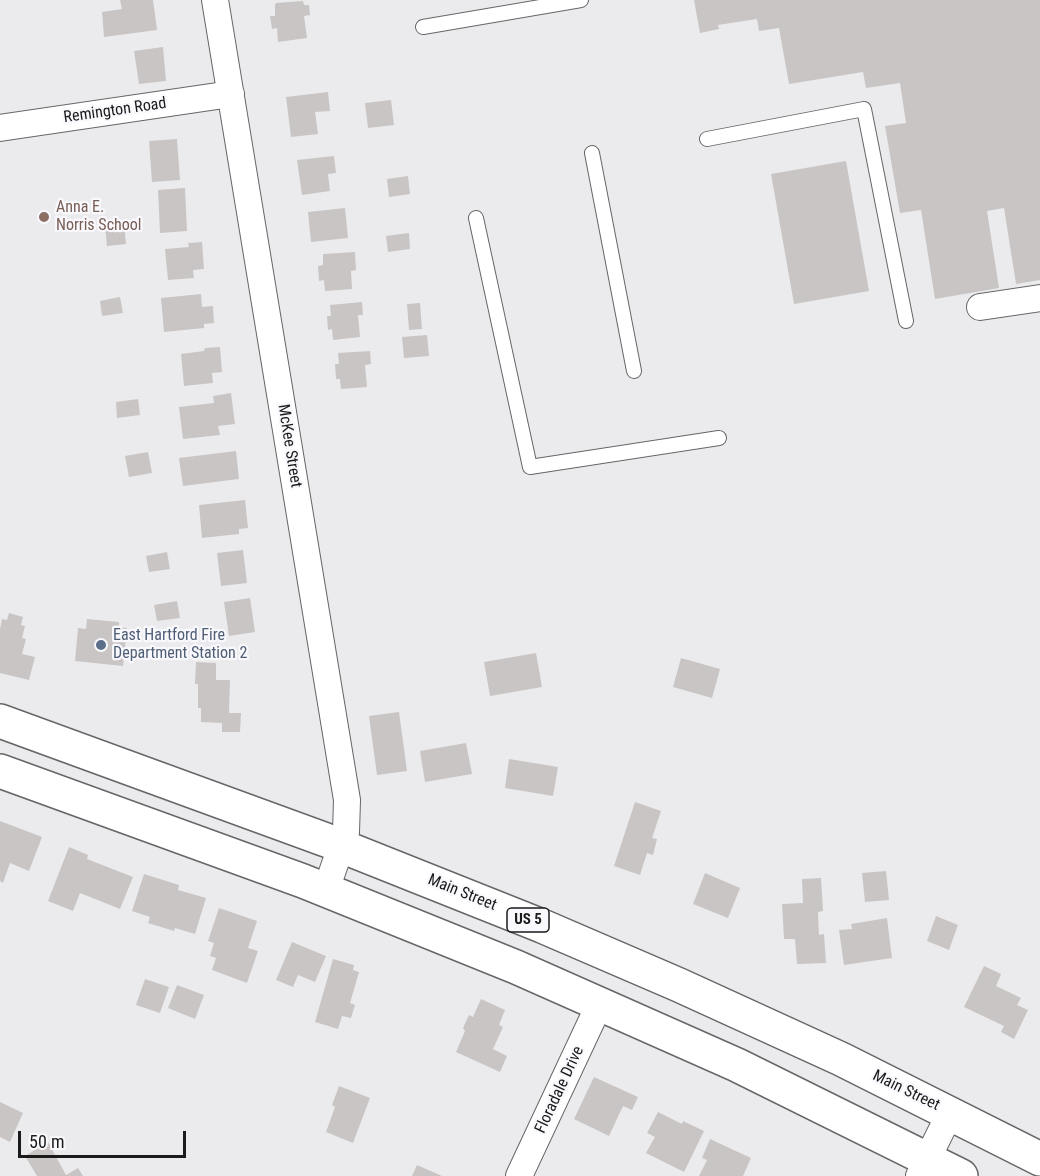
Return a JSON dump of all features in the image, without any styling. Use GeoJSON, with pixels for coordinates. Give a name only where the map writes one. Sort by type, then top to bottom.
{"type":"FeatureCollection","features":[{"type":"Feature","properties":{"kind":"highway","name":"Main Street"},"geometry":{"type":"LineString","coordinates":[[0,721],[342,846],[499,908],[790,1036],[1040,1159]]}},
{"type":"Feature","properties":{"kind":"highway"},"geometry":{"type":"LineString","coordinates":[[77,798],[92,755]]}},
{"type":"Feature","properties":{"kind":"highway"},"geometry":{"type":"LineString","coordinates":[[0,771],[326,890],[600,1003],[756,1074],[923,1167],[961,1176]]}},
{"type":"Feature","properties":{"kind":"street","name":"McKee Street"},"geometry":{"type":"LineString","coordinates":[[215,0],[347,800],[347,828],[326,890]]}},
{"type":"Feature","properties":{"kind":"street","name":"Remington Road"},"geometry":{"type":"LineString","coordinates":[[0,128],[231,94]]}},
{"type":"Feature","properties":{"kind":"street"},"geometry":{"type":"LineString","coordinates":[[980,307],[1040,298]]}},
{"type":"Feature","properties":{"kind":"street","name":"Floradale Drive"},"geometry":{"type":"LineString","coordinates":[[519,1176],[600,1003]]}},
{"type":"Feature","properties":{"kind":"street"},"geometry":{"type":"LineString","coordinates":[[923,1167],[950,1113]]}},
{"type":"Feature","properties":{"kind":"lane"},"geometry":{"type":"LineString","coordinates":[[423,27],[581,0]]}},
{"type":"Feature","properties":{"kind":"lane"},"geometry":{"type":"LineString","coordinates":[[706,139],[864,109],[906,321]]}},
{"type":"Feature","properties":{"kind":"lane"},"geometry":{"type":"LineString","coordinates":[[592,153],[634,371]]}},
{"type":"Feature","properties":{"kind":"lane"},"geometry":{"type":"LineString","coordinates":[[476,218],[512,394],[530,467],[719,438]]}},
{"type":"Feature","properties":{"kind":"building"},"geometry":{"type":"Polygon","coordinates":[[[120,0],[153,0],[157,30],[104,37],[102,12],[122,9],[120,0]]]}},
{"type":"Feature","properties":{"kind":"building"},"geometry":{"type":"Polygon","coordinates":[[[694,0],[1040,0],[1040,280],[1016,284],[1004,208],[987,211],[999,288],[935,299],[921,210],[900,213],[885,126],[906,123],[900,83],[866,88],[863,72],[789,84],[779,28],[759,31],[757,19],[718,25],[719,29],[700,33],[694,0]]]}},
{"type":"Feature","properties":{"kind":"building"},"geometry":{"type":"Polygon","coordinates":[[[303,1],[304,5],[309,5],[310,15],[304,16],[307,38],[278,42],[277,28],[272,29],[270,16],[275,16],[276,3],[303,1]]]}},
{"type":"Feature","properties":{"kind":"building"},"geometry":{"type":"Polygon","coordinates":[[[163,47],[166,81],[139,84],[134,51],[163,47]]]}},
{"type":"Feature","properties":{"kind":"building"},"geometry":{"type":"Polygon","coordinates":[[[328,92],[330,111],[315,112],[318,134],[291,137],[286,97],[328,92]]]}},
{"type":"Feature","properties":{"kind":"building"},"geometry":{"type":"Polygon","coordinates":[[[391,100],[394,125],[368,128],[365,103],[391,100]]]}},
{"type":"Feature","properties":{"kind":"building"},"geometry":{"type":"Polygon","coordinates":[[[177,139],[180,180],[152,182],[149,141],[177,139]]]}},
{"type":"Feature","properties":{"kind":"building"},"geometry":{"type":"Polygon","coordinates":[[[334,156],[336,173],[328,174],[330,191],[302,195],[297,160],[334,156]]]}},
{"type":"Feature","properties":{"kind":"building"},"geometry":{"type":"Polygon","coordinates":[[[846,161],[869,291],[794,304],[771,174],[846,161]]]}},
{"type":"Feature","properties":{"kind":"building"},"geometry":{"type":"Polygon","coordinates":[[[408,176],[410,194],[389,197],[387,179],[408,176]]]}},
{"type":"Feature","properties":{"kind":"building"},"geometry":{"type":"Polygon","coordinates":[[[185,188],[187,231],[160,233],[158,190],[185,188]]]}},
{"type":"Feature","properties":{"kind":"building"},"geometry":{"type":"Polygon","coordinates":[[[345,208],[348,238],[311,242],[308,212],[345,208]]]}},
{"type":"Feature","properties":{"kind":"building"},"geometry":{"type":"Polygon","coordinates":[[[124,224],[126,244],[107,246],[105,226],[124,224]]]}},
{"type":"Feature","properties":{"kind":"building"},"geometry":{"type":"Polygon","coordinates":[[[409,233],[410,249],[388,252],[386,236],[409,233]]]}},
{"type":"Feature","properties":{"kind":"building"},"geometry":{"type":"Polygon","coordinates":[[[202,242],[204,269],[193,270],[194,278],[168,280],[165,249],[189,247],[188,243],[202,242]]]}},
{"type":"Feature","properties":{"kind":"building"},"geometry":{"type":"Polygon","coordinates":[[[355,252],[356,270],[351,271],[352,289],[325,291],[324,280],[319,281],[318,266],[323,265],[323,254],[355,252]]]}},
{"type":"Feature","properties":{"kind":"building"},"geometry":{"type":"Polygon","coordinates":[[[201,294],[202,307],[213,306],[214,323],[204,324],[204,328],[164,332],[161,298],[201,294]]]}},
{"type":"Feature","properties":{"kind":"building"},"geometry":{"type":"Polygon","coordinates":[[[120,297],[123,313],[102,316],[100,301],[120,297]]]}},
{"type":"Feature","properties":{"kind":"building"},"geometry":{"type":"Polygon","coordinates":[[[362,302],[363,315],[358,315],[360,337],[333,340],[332,329],[328,330],[327,316],[331,316],[330,305],[362,302]]]}},
{"type":"Feature","properties":{"kind":"building"},"geometry":{"type":"Polygon","coordinates":[[[420,303],[422,329],[409,330],[407,304],[420,303]]]}},
{"type":"Feature","properties":{"kind":"building"},"geometry":{"type":"Polygon","coordinates":[[[427,335],[429,356],[404,358],[402,337],[427,335]]]}},
{"type":"Feature","properties":{"kind":"building"},"geometry":{"type":"Polygon","coordinates":[[[220,347],[222,372],[212,373],[213,383],[184,386],[181,354],[220,347]]]}},
{"type":"Feature","properties":{"kind":"building"},"geometry":{"type":"Polygon","coordinates":[[[370,351],[371,364],[365,365],[367,387],[341,389],[340,379],[336,379],[335,364],[339,364],[338,353],[370,351]]]}},
{"type":"Feature","properties":{"kind":"building"},"geometry":{"type":"Polygon","coordinates":[[[231,393],[235,424],[218,426],[220,435],[183,439],[179,407],[214,403],[213,396],[231,393]]]}},
{"type":"Feature","properties":{"kind":"building"},"geometry":{"type":"Polygon","coordinates":[[[138,399],[140,415],[117,418],[116,402],[138,399]]]}},
{"type":"Feature","properties":{"kind":"building"},"geometry":{"type":"Polygon","coordinates":[[[236,451],[239,479],[183,486],[179,458],[236,451]]]}},
{"type":"Feature","properties":{"kind":"building"},"geometry":{"type":"Polygon","coordinates":[[[148,452],[152,473],[129,477],[125,456],[148,452]]]}},
{"type":"Feature","properties":{"kind":"building"},"geometry":{"type":"Polygon","coordinates":[[[245,500],[248,528],[239,529],[239,534],[202,538],[199,505],[245,500]]]}},
{"type":"Feature","properties":{"kind":"building"},"geometry":{"type":"Polygon","coordinates":[[[243,550],[247,583],[221,586],[217,553],[243,550]]]}},
{"type":"Feature","properties":{"kind":"building"},"geometry":{"type":"Polygon","coordinates":[[[167,552],[170,569],[149,572],[146,556],[167,552]]]}},
{"type":"Feature","properties":{"kind":"building"},"geometry":{"type":"Polygon","coordinates":[[[250,598],[255,632],[229,636],[224,602],[250,598]]]}},
{"type":"Feature","properties":{"kind":"building"},"geometry":{"type":"Polygon","coordinates":[[[177,601],[180,618],[157,621],[154,605],[177,601]]]}},
{"type":"Feature","properties":{"kind":"building"},"geometry":{"type":"Polygon","coordinates":[[[9,613],[23,617],[21,625],[25,626],[22,638],[26,639],[22,654],[35,657],[29,680],[0,673],[0,629],[2,619],[7,620],[9,613]]]}},
{"type":"Feature","properties":{"kind":"building","name":"East Hartford Fire Department Station 2"},"geometry":{"type":"Polygon","coordinates":[[[87,619],[119,622],[119,627],[127,628],[123,666],[75,661],[78,628],[86,629],[87,619]]]}},
{"type":"Feature","properties":{"kind":"building"},"geometry":{"type":"Polygon","coordinates":[[[536,653],[542,687],[490,696],[484,662],[536,653]]]}},
{"type":"Feature","properties":{"kind":"building"},"geometry":{"type":"Polygon","coordinates":[[[681,658],[720,669],[712,698],[673,687],[681,658]]]}},
{"type":"Feature","properties":{"kind":"building"},"geometry":{"type":"Polygon","coordinates":[[[196,662],[216,663],[216,680],[230,680],[229,713],[241,713],[240,732],[222,732],[222,723],[201,722],[201,708],[198,708],[198,684],[195,684],[196,662]]]}},
{"type":"Feature","properties":{"kind":"building"},"geometry":{"type":"Polygon","coordinates":[[[399,712],[407,771],[377,775],[369,716],[399,712]]]}},
{"type":"Feature","properties":{"kind":"building"},"geometry":{"type":"Polygon","coordinates":[[[466,743],[472,774],[425,782],[420,751],[466,743]]]}},
{"type":"Feature","properties":{"kind":"building"},"geometry":{"type":"Polygon","coordinates":[[[509,759],[558,767],[553,796],[505,788],[509,759]]]}},
{"type":"Feature","properties":{"kind":"building"},"geometry":{"type":"Polygon","coordinates":[[[635,802],[661,811],[652,838],[657,839],[653,855],[647,853],[640,875],[614,866],[635,802]]]}},
{"type":"Feature","properties":{"kind":"building"},"geometry":{"type":"Polygon","coordinates":[[[0,821],[42,837],[29,871],[10,863],[3,883],[0,881],[0,821]]]}},
{"type":"Feature","properties":{"kind":"building"},"geometry":{"type":"Polygon","coordinates":[[[69,847],[88,855],[87,859],[133,877],[120,909],[80,893],[73,911],[48,901],[69,847]]]}},
{"type":"Feature","properties":{"kind":"building"},"geometry":{"type":"Polygon","coordinates":[[[886,871],[889,900],[865,902],[862,873],[886,871]]]}},
{"type":"Feature","properties":{"kind":"building"},"geometry":{"type":"Polygon","coordinates":[[[705,873],[740,888],[728,918],[693,904],[705,873]]]}},
{"type":"Feature","properties":{"kind":"building"},"geometry":{"type":"Polygon","coordinates":[[[144,874],[179,885],[178,890],[206,898],[195,934],[175,928],[174,931],[148,923],[150,917],[132,911],[144,874]]]}},
{"type":"Feature","properties":{"kind":"building"},"geometry":{"type":"Polygon","coordinates":[[[821,878],[823,911],[818,912],[819,935],[824,934],[826,963],[797,964],[795,939],[784,939],[782,904],[803,903],[802,879],[821,878]]]}},
{"type":"Feature","properties":{"kind":"building"},"geometry":{"type":"Polygon","coordinates":[[[219,908],[257,921],[248,948],[258,951],[247,983],[212,970],[216,958],[210,956],[214,943],[208,941],[219,908]]]}},
{"type":"Feature","properties":{"kind":"building"},"geometry":{"type":"Polygon","coordinates":[[[936,916],[958,925],[949,950],[927,941],[936,916]]]}},
{"type":"Feature","properties":{"kind":"building"},"geometry":{"type":"Polygon","coordinates":[[[887,918],[892,958],[844,965],[839,930],[852,929],[851,924],[887,918]]]}},
{"type":"Feature","properties":{"kind":"building"},"geometry":{"type":"Polygon","coordinates":[[[292,942],[326,956],[315,982],[298,975],[293,987],[276,980],[292,942]]]}},
{"type":"Feature","properties":{"kind":"building"},"geometry":{"type":"Polygon","coordinates":[[[333,959],[354,965],[353,970],[359,972],[350,1003],[355,1005],[351,1018],[342,1016],[338,1029],[315,1022],[333,959]]]}},
{"type":"Feature","properties":{"kind":"building"},"geometry":{"type":"Polygon","coordinates":[[[984,966],[1001,974],[996,986],[1021,998],[1017,1005],[1028,1010],[1014,1039],[1001,1032],[1004,1026],[964,1007],[984,966]]]}},
{"type":"Feature","properties":{"kind":"building"},"geometry":{"type":"Polygon","coordinates":[[[145,979],[169,987],[160,1013],[136,1005],[145,979]]]}},
{"type":"Feature","properties":{"kind":"building"},"geometry":{"type":"Polygon","coordinates":[[[177,985],[204,995],[195,1019],[168,1008],[177,985]]]}},
{"type":"Feature","properties":{"kind":"building"},"geometry":{"type":"Polygon","coordinates":[[[481,999],[505,1010],[499,1025],[503,1027],[493,1049],[507,1056],[500,1072],[456,1052],[469,1015],[473,1017],[481,999]]]}},
{"type":"Feature","properties":{"kind":"building"},"geometry":{"type":"Polygon","coordinates":[[[594,1077],[638,1097],[632,1110],[623,1106],[609,1136],[574,1119],[594,1077]]]}},
{"type":"Feature","properties":{"kind":"building"},"geometry":{"type":"Polygon","coordinates":[[[339,1086],[370,1098],[353,1143],[326,1132],[335,1107],[332,1105],[339,1086]]]}},
{"type":"Feature","properties":{"kind":"building"},"geometry":{"type":"Polygon","coordinates":[[[0,1102],[23,1113],[10,1142],[0,1137],[0,1102]]]}},
{"type":"Feature","properties":{"kind":"building"},"geometry":{"type":"Polygon","coordinates":[[[658,1112],[682,1124],[683,1121],[704,1131],[684,1172],[646,1153],[655,1137],[647,1133],[658,1112]]]}},
{"type":"Feature","properties":{"kind":"building"},"geometry":{"type":"Polygon","coordinates":[[[710,1139],[751,1158],[743,1176],[699,1176],[707,1160],[702,1158],[710,1139]]]}},
{"type":"Feature","properties":{"kind":"building"},"geometry":{"type":"Polygon","coordinates":[[[48,1142],[66,1175],[78,1168],[83,1176],[37,1176],[25,1156],[48,1142]]]}},
{"type":"Feature","properties":{"kind":"building"},"geometry":{"type":"Polygon","coordinates":[[[417,1165],[442,1176],[412,1176],[417,1165]]]}},
{"type":"Feature","properties":{"kind":"place","name":"Anna E. Norris School"},"geometry":{"type":"Point","coordinates":[44,217]}},
{"type":"Feature","properties":{"kind":"place","name":"East Hartford Fire Department Station 2"},"geometry":{"type":"Point","coordinates":[101,645]}}]}
